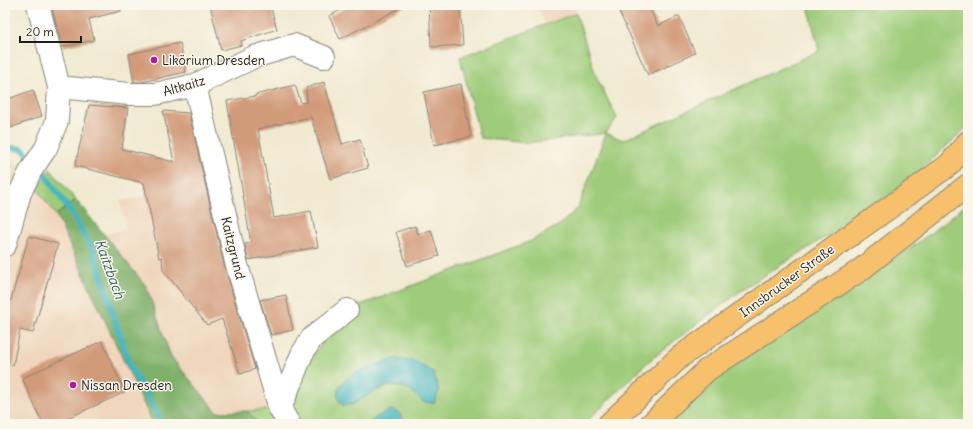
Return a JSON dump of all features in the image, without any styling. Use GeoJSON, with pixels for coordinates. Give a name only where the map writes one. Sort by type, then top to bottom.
{"type":"FeatureCollection","features":[{"type":"Feature","properties":{"kind":"main road","name":"Innsbrucker Straße"},"geometry":{"type":"LineString","coordinates":[[609,424],[680,357],[949,165],[968,142]]}},
{"type":"Feature","properties":{"kind":"main road"},"geometry":{"type":"LineString","coordinates":[[651,424],[707,370],[859,271],[968,185]]}},
{"type":"Feature","properties":{"kind":"street"},"geometry":{"type":"LineString","coordinates":[[5,245],[20,193],[30,172],[46,148],[57,121],[59,87],[38,5]]}},
{"type":"Feature","properties":{"kind":"street","name":"Altkaitz"},"geometry":{"type":"LineString","coordinates":[[59,87],[129,94],[155,94],[195,85],[254,57],[294,45],[324,57]]}},
{"type":"Feature","properties":{"kind":"street","name":"Kaitzgrund"},"geometry":{"type":"LineString","coordinates":[[195,85],[236,262],[284,416]]}},
{"type":"Feature","properties":{"kind":"street","name":"Kaitzgrund"},"geometry":{"type":"LineString","coordinates":[[284,416],[302,354],[312,338],[347,310]]}},
{"type":"Feature","properties":{"kind":"shaded area"},"geometry":{"type":"Polygon","coordinates":[[[537,5],[576,5],[576,13],[546,25],[537,5]]]}},
{"type":"Feature","properties":{"kind":"shaded area"},"geometry":{"type":"Polygon","coordinates":[[[5,159],[12,159],[56,215],[153,424],[5,424],[5,159]]]}},
{"type":"Feature","properties":{"kind":"shaded area"},"geometry":{"type":"Polygon","coordinates":[[[210,169],[280,409],[217,412],[171,357],[146,286],[104,235],[126,229],[120,201],[170,192],[168,179],[210,169]]]}},
{"type":"Feature","properties":{"kind":"green space"},"geometry":{"type":"Polygon","coordinates":[[[808,5],[968,5],[968,126],[915,176],[875,206],[746,287],[690,329],[649,361],[584,424],[402,424],[402,418],[375,418],[370,424],[259,424],[247,411],[280,409],[286,391],[347,310],[531,241],[561,224],[578,208],[606,133],[623,140],[819,51],[808,5]],[[414,361],[351,406],[371,393],[391,385],[411,389],[414,361]]]}},
{"type":"Feature","properties":{"kind":"green space"},"geometry":{"type":"Polygon","coordinates":[[[576,13],[596,76],[617,118],[606,133],[527,143],[480,138],[460,57],[576,13]]]}},
{"type":"Feature","properties":{"kind":"green space"},"geometry":{"type":"Polygon","coordinates":[[[50,169],[76,200],[56,215],[37,189],[50,169]]]}},
{"type":"Feature","properties":{"kind":"green space"},"geometry":{"type":"Polygon","coordinates":[[[76,200],[146,286],[171,357],[217,412],[247,411],[259,424],[153,424],[56,215],[76,200]]]}},
{"type":"Feature","properties":{"kind":"green space"},"geometry":{"type":"Polygon","coordinates":[[[968,203],[968,424],[666,424],[717,379],[744,358],[896,258],[968,203]]]}},
{"type":"Feature","properties":{"kind":"water"},"geometry":{"type":"Polygon","coordinates":[[[395,359],[414,361],[433,372],[439,391],[434,403],[423,402],[409,390],[402,387],[389,386],[382,388],[354,403],[343,405],[338,396],[339,388],[345,381],[354,374],[376,364],[395,359]]]}},
{"type":"Feature","properties":{"kind":"water"},"geometry":{"type":"Polygon","coordinates":[[[391,410],[398,412],[402,418],[402,424],[370,424],[375,418],[391,410]]]}},
{"type":"Feature","properties":{"kind":"building"},"geometry":{"type":"Polygon","coordinates":[[[51,5],[120,5],[121,11],[89,19],[94,40],[62,47],[51,5]]]}},
{"type":"Feature","properties":{"kind":"building"},"geometry":{"type":"Polygon","coordinates":[[[210,5],[270,5],[277,29],[241,41],[242,45],[221,50],[210,5]]]}},
{"type":"Feature","properties":{"kind":"building"},"geometry":{"type":"Polygon","coordinates":[[[351,5],[406,5],[340,39],[329,16],[351,5]]]}},
{"type":"Feature","properties":{"kind":"building"},"geometry":{"type":"Polygon","coordinates":[[[429,5],[460,5],[463,45],[431,47],[429,5]]]}},
{"type":"Feature","properties":{"kind":"building"},"geometry":{"type":"Polygon","coordinates":[[[616,5],[648,5],[658,26],[679,16],[695,53],[648,75],[616,5]]]}},
{"type":"Feature","properties":{"kind":"building"},"geometry":{"type":"Polygon","coordinates":[[[180,43],[186,72],[142,82],[134,82],[129,54],[180,43]]]}},
{"type":"Feature","properties":{"kind":"building"},"geometry":{"type":"Polygon","coordinates":[[[324,82],[342,144],[360,139],[368,168],[330,179],[311,117],[258,129],[274,218],[311,211],[318,247],[248,260],[245,244],[251,243],[227,101],[256,96],[255,95],[295,85],[301,103],[307,102],[306,88],[324,82]]]}},
{"type":"Feature","properties":{"kind":"building"},"geometry":{"type":"Polygon","coordinates":[[[461,84],[471,137],[434,145],[424,92],[461,84]]]}},
{"type":"Feature","properties":{"kind":"building"},"geometry":{"type":"Polygon","coordinates":[[[33,90],[42,116],[5,130],[5,100],[33,90]]]}},
{"type":"Feature","properties":{"kind":"building"},"geometry":{"type":"Polygon","coordinates":[[[89,105],[128,108],[122,149],[174,162],[163,111],[189,113],[224,265],[255,369],[240,374],[222,319],[207,325],[163,270],[162,257],[159,258],[144,183],[75,166],[89,105]]]}},
{"type":"Feature","properties":{"kind":"building"},"geometry":{"type":"Polygon","coordinates":[[[415,226],[418,234],[431,230],[439,256],[407,266],[396,232],[415,226]]]}},
{"type":"Feature","properties":{"kind":"building"},"geometry":{"type":"Polygon","coordinates":[[[29,236],[58,244],[33,333],[20,330],[13,365],[5,364],[5,321],[29,236]]]}},
{"type":"Feature","properties":{"kind":"building"},"geometry":{"type":"Polygon","coordinates":[[[286,295],[293,330],[271,335],[260,300],[286,295]]]}},
{"type":"Feature","properties":{"kind":"building","name":"Nissan Dresden"},"geometry":{"type":"Polygon","coordinates":[[[102,341],[125,392],[55,424],[43,424],[22,378],[102,341]]]}},
{"type":"Feature","properties":{"kind":"waterway","name":"Kaitzbach"},"geometry":{"type":"LineString","coordinates":[[5,147],[22,149],[34,159]]}},
{"type":"Feature","properties":{"kind":"waterway","name":"Kaitzbach"},"geometry":{"type":"LineString","coordinates":[[39,166],[72,214],[93,250],[130,367],[163,424]]}},
{"type":"Feature","properties":{"kind":"place","name":"Likörium Dresden"},"geometry":{"type":"Point","coordinates":[154,60]}},
{"type":"Feature","properties":{"kind":"place","name":"Nissan Dresden"},"geometry":{"type":"Point","coordinates":[73,385]}}]}
